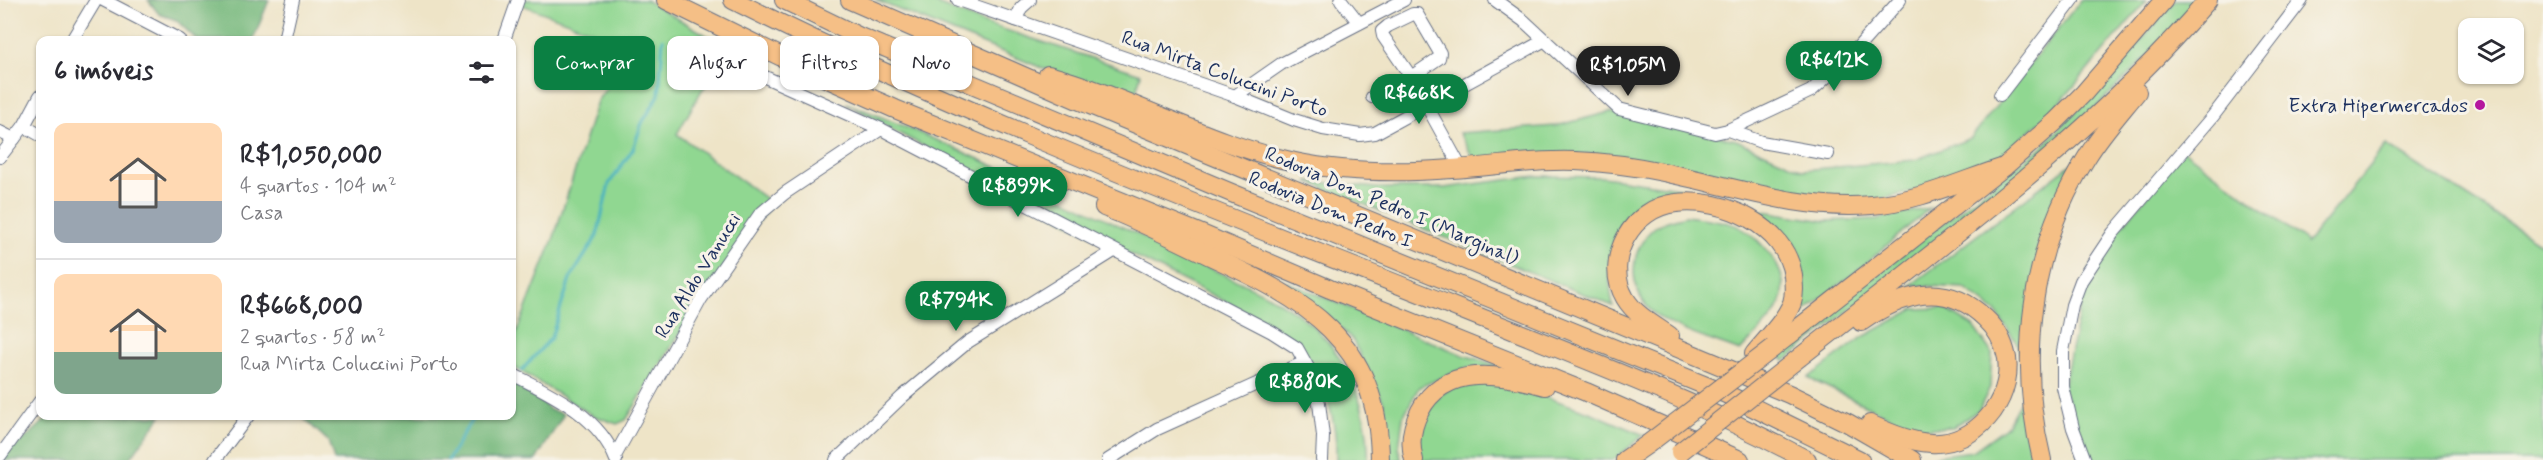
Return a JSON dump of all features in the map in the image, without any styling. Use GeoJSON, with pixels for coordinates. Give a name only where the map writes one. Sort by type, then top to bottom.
{"type":"FeatureCollection","features":[{"type":"Feature","properties":{"kind":"highway"},"geometry":{"type":"LineString","coordinates":[[666,0],[810,71],[895,109],[1204,235],[1340,294],[1586,392],[1740,460]]}},
{"type":"Feature","properties":{"kind":"highway"},"geometry":{"type":"LineString","coordinates":[[733,0],[864,63],[1016,130],[1618,373],[1710,412],[1807,460]]}},
{"type":"Feature","properties":{"kind":"highway","name":"Rodovia Dom Pedro I"},"geometry":{"type":"LineString","coordinates":[[784,0],[858,36]]}},
{"type":"Feature","properties":{"kind":"highway"},"geometry":{"type":"LineString","coordinates":[[802,0],[858,36]]}},
{"type":"Feature","properties":{"kind":"highway","name":"Rodovia Dom Pedro I (Marginal)"},"geometry":{"type":"LineString","coordinates":[[850,0],[1089,104],[1789,394],[1848,423],[1912,460]]}},
{"type":"Feature","properties":{"kind":"highway"},"geometry":{"type":"LineString","coordinates":[[1625,460],[1773,348],[2004,167],[2084,93],[2164,0]]}},
{"type":"Feature","properties":{"kind":"highway"},"geometry":{"type":"LineString","coordinates":[[1675,458],[2035,172],[2152,63],[2205,3]]}},
{"type":"Feature","properties":{"kind":"highway"},"geometry":{"type":"LineString","coordinates":[[2042,460],[2036,433],[2029,360],[2034,298],[2047,245],[2071,184],[2096,143],[2185,32],[2205,3]]}},
{"type":"Feature","properties":{"kind":"highway","name":"Rodovia Dom Pedro I"},"geometry":{"type":"LineString","coordinates":[[879,45],[1234,194],[1725,394],[1860,460]]}},
{"type":"Feature","properties":{"kind":"highway"},"geometry":{"type":"LineString","coordinates":[[978,55],[1055,77],[1239,147],[1294,162],[1359,172],[1554,161],[1628,165],[1774,199],[1822,206],[1855,206],[1901,200],[2004,167]]}},
{"type":"Feature","properties":{"kind":"highway"},"geometry":{"type":"LineString","coordinates":[[895,109],[986,156],[1109,209],[1258,278],[1317,315],[1341,339],[1364,378],[1376,406],[1380,460]]}},
{"type":"Feature","properties":{"kind":"highway"},"geometry":{"type":"LineString","coordinates":[[1701,356],[1635,312],[1624,297],[1618,279],[1622,243],[1631,228],[1642,215],[1675,202],[1708,204],[1747,218],[1778,240],[1787,255],[1794,289],[1792,302],[1743,370]]}},
{"type":"Feature","properties":{"kind":"highway"},"geometry":{"type":"LineString","coordinates":[[1789,394],[1830,404],[1887,432],[1912,440],[1933,443],[1965,436],[1981,425],[1996,407],[2004,391],[2007,373],[2007,358],[2001,339],[1991,324],[1968,304],[1936,294],[1917,295],[1886,306],[1823,347],[1800,357]]}},
{"type":"Feature","properties":{"kind":"highway"},"geometry":{"type":"LineString","coordinates":[[1414,460],[1412,437],[1422,408],[1435,392],[1457,379],[1474,375],[1497,375],[1571,394],[1586,392]]}},
{"type":"Feature","properties":{"kind":"street"},"geometry":{"type":"LineString","coordinates":[[74,36],[96,0]]}},
{"type":"Feature","properties":{"kind":"street"},"geometry":{"type":"LineString","coordinates":[[102,0],[172,36]]}},
{"type":"Feature","properties":{"kind":"street"},"geometry":{"type":"LineString","coordinates":[[286,36],[293,0]]}},
{"type":"Feature","properties":{"kind":"street"},"geometry":{"type":"LineString","coordinates":[[505,36],[518,0]]}},
{"type":"Feature","properties":{"kind":"street","name":"Rua Mirta Coluccini Porto"},"geometry":{"type":"LineString","coordinates":[[958,0],[1235,96],[1294,120],[1323,129],[1360,135],[1375,133],[1545,40]]}},
{"type":"Feature","properties":{"kind":"street"},"geometry":{"type":"LineString","coordinates":[[1016,21],[1030,0]]}},
{"type":"Feature","properties":{"kind":"street"},"geometry":{"type":"LineString","coordinates":[[1341,0],[1359,23]]}},
{"type":"Feature","properties":{"kind":"street"},"geometry":{"type":"LineString","coordinates":[[1235,96],[1281,64],[1404,0]]}},
{"type":"Feature","properties":{"kind":"street"},"geometry":{"type":"LineString","coordinates":[[1495,0],[1524,21],[1623,111],[1715,133],[1728,130],[1811,92],[1852,53],[1900,0]]}},
{"type":"Feature","properties":{"kind":"street"},"geometry":{"type":"LineString","coordinates":[[2000,95],[2073,0]]}},
{"type":"Feature","properties":{"kind":"street"},"geometry":{"type":"LineString","coordinates":[[2085,460],[2073,428],[2062,387],[2063,351],[2072,305],[2081,281],[2113,232],[2213,116],[2302,0]]}},
{"type":"Feature","properties":{"kind":"street"},"geometry":{"type":"LineString","coordinates":[[1372,96],[1411,77],[1439,58],[1440,53],[1418,14],[1388,26],[1382,32],[1383,36],[1411,77],[1424,105],[1461,168]]}},
{"type":"Feature","properties":{"kind":"street"},"geometry":{"type":"LineString","coordinates":[[768,78],[881,129],[1272,332],[1297,348],[1311,373],[1319,403],[1323,436],[1322,460]]}},
{"type":"Feature","properties":{"kind":"street"},"geometry":{"type":"LineString","coordinates":[[0,157],[24,126],[36,104]]}},
{"type":"Feature","properties":{"kind":"street"},"geometry":{"type":"LineString","coordinates":[[24,126],[36,133]]}},
{"type":"Feature","properties":{"kind":"street","name":"Rua Aldo Vanucci"},"geometry":{"type":"LineString","coordinates":[[616,458],[701,299],[760,214],[785,193],[881,129]]}},
{"type":"Feature","properties":{"kind":"street"},"geometry":{"type":"LineString","coordinates":[[1728,130],[1761,142],[1828,154]]}},
{"type":"Feature","properties":{"kind":"street"},"geometry":{"type":"LineString","coordinates":[[0,132],[14,139]]}},
{"type":"Feature","properties":{"kind":"street"},"geometry":{"type":"LineString","coordinates":[[836,460],[902,397],[968,342],[1114,250]]}},
{"type":"Feature","properties":{"kind":"street"},"geometry":{"type":"LineString","coordinates":[[1108,460],[1157,429],[1304,363]]}},
{"type":"Feature","properties":{"kind":"street"},"geometry":{"type":"LineString","coordinates":[[516,376],[557,397],[577,411],[603,437],[616,458]]}},
{"type":"Feature","properties":{"kind":"street"},"geometry":{"type":"LineString","coordinates":[[0,456],[36,406]]}},
{"type":"Feature","properties":{"kind":"street"},"geometry":{"type":"LineString","coordinates":[[215,460],[245,420]]}},
{"type":"Feature","properties":{"kind":"green space"},"geometry":{"type":"Polygon","coordinates":[[[148,0],[269,0],[255,36],[193,36],[176,20],[159,14],[148,0]]]}},
{"type":"Feature","properties":{"kind":"green space"},"geometry":{"type":"Polygon","coordinates":[[[519,0],[646,0],[708,36],[667,36],[667,90],[702,90],[677,134],[772,203],[701,299],[626,420],[617,424],[592,415],[516,368],[516,334],[554,237],[597,101],[605,90],[655,90],[655,36],[606,36],[517,3],[519,0]]]}},
{"type":"Feature","properties":{"kind":"green space"},"geometry":{"type":"Polygon","coordinates":[[[875,0],[927,0],[987,24],[1141,74],[1133,102],[972,40],[972,36],[963,36],[875,0]]]}},
{"type":"Feature","properties":{"kind":"green space"},"geometry":{"type":"Polygon","coordinates":[[[2081,0],[2147,0],[2054,110],[1992,164],[1930,188],[1858,204],[1792,196],[1664,163],[1586,154],[1475,161],[1459,133],[1556,126],[1610,112],[1736,140],[1803,170],[1915,160],[1971,138],[2081,0]]]}},
{"type":"Feature","properties":{"kind":"green space"},"geometry":{"type":"Polygon","coordinates":[[[2176,0],[2199,0],[2177,27],[2061,142],[1785,361],[1776,352],[2043,146],[2110,76],[2176,0]]]}},
{"type":"Feature","properties":{"kind":"green space"},"geometry":{"type":"Polygon","coordinates":[[[846,103],[1015,176],[1253,288],[1289,308],[1319,332],[1349,375],[1366,425],[1368,460],[1336,460],[1333,421],[1321,384],[1301,351],[1272,325],[1086,232],[846,103]]]}},
{"type":"Feature","properties":{"kind":"green space"},"geometry":{"type":"Polygon","coordinates":[[[2386,145],[2543,245],[2543,460],[2088,460],[2063,387],[2089,268],[2183,150],[2307,242],[2306,244],[2386,145]]]}},
{"type":"Feature","properties":{"kind":"green space"},"geometry":{"type":"Polygon","coordinates":[[[2078,159],[2021,358],[2017,343],[1996,312],[1964,288],[1911,285],[2078,159]]]}},
{"type":"Feature","properties":{"kind":"green space"},"geometry":{"type":"Polygon","coordinates":[[[1536,176],[1603,177],[1685,189],[1642,206],[1627,219],[1619,230],[1610,253],[1609,265],[1613,306],[1307,181],[1377,188],[1444,188],[1536,176]]]}},
{"type":"Feature","properties":{"kind":"green space"},"geometry":{"type":"Polygon","coordinates":[[[1930,208],[1856,272],[1794,319],[1803,276],[1790,239],[1757,210],[1825,221],[1877,219],[1930,208]]]}},
{"type":"Feature","properties":{"kind":"green space"},"geometry":{"type":"Polygon","coordinates":[[[1685,216],[1720,221],[1739,227],[1757,240],[1773,258],[1779,269],[1783,290],[1778,308],[1740,351],[1668,323],[1648,308],[1636,286],[1635,260],[1646,237],[1658,225],[1685,216]]]}},
{"type":"Feature","properties":{"kind":"green space"},"geometry":{"type":"Polygon","coordinates":[[[1280,279],[1463,355],[1501,366],[1465,368],[1419,387],[1403,417],[1399,447],[1401,460],[1386,460],[1388,444],[1384,403],[1352,339],[1312,302],[1280,279]]]}},
{"type":"Feature","properties":{"kind":"green space"},"geometry":{"type":"Polygon","coordinates":[[[1944,308],[1973,326],[1992,353],[1990,387],[1979,410],[1953,427],[1915,429],[1808,378],[1863,337],[1914,309],[1944,308]]]}},
{"type":"Feature","properties":{"kind":"green space"},"geometry":{"type":"Polygon","coordinates":[[[1472,382],[1520,388],[1592,413],[1644,435],[1613,460],[1420,460],[1421,430],[1434,402],[1449,389],[1472,382]]]}},
{"type":"Feature","properties":{"kind":"green space"},"geometry":{"type":"Polygon","coordinates":[[[516,383],[527,388],[550,410],[564,414],[536,460],[334,460],[328,441],[305,420],[516,420],[516,383]]]}},
{"type":"Feature","properties":{"kind":"green space"},"geometry":{"type":"Polygon","coordinates":[[[2023,397],[2038,460],[1940,460],[1935,456],[1973,451],[2006,427],[2023,397]]]}},
{"type":"Feature","properties":{"kind":"green space"},"geometry":{"type":"Polygon","coordinates":[[[46,420],[158,420],[129,460],[0,460],[0,456],[46,420]]]}},
{"type":"Feature","properties":{"kind":"waterway"},"geometry":{"type":"LineString","coordinates":[[521,371],[551,338],[570,279],[597,236],[609,184],[633,149],[642,123],[659,95],[663,39]]}},
{"type":"Feature","properties":{"kind":"waterway"},"geometry":{"type":"LineString","coordinates":[[448,460],[472,420]]}},
{"type":"Feature","properties":{"kind":"place","name":"Extra Hipermercados"},"geometry":{"type":"Point","coordinates":[2480,105]}}]}
